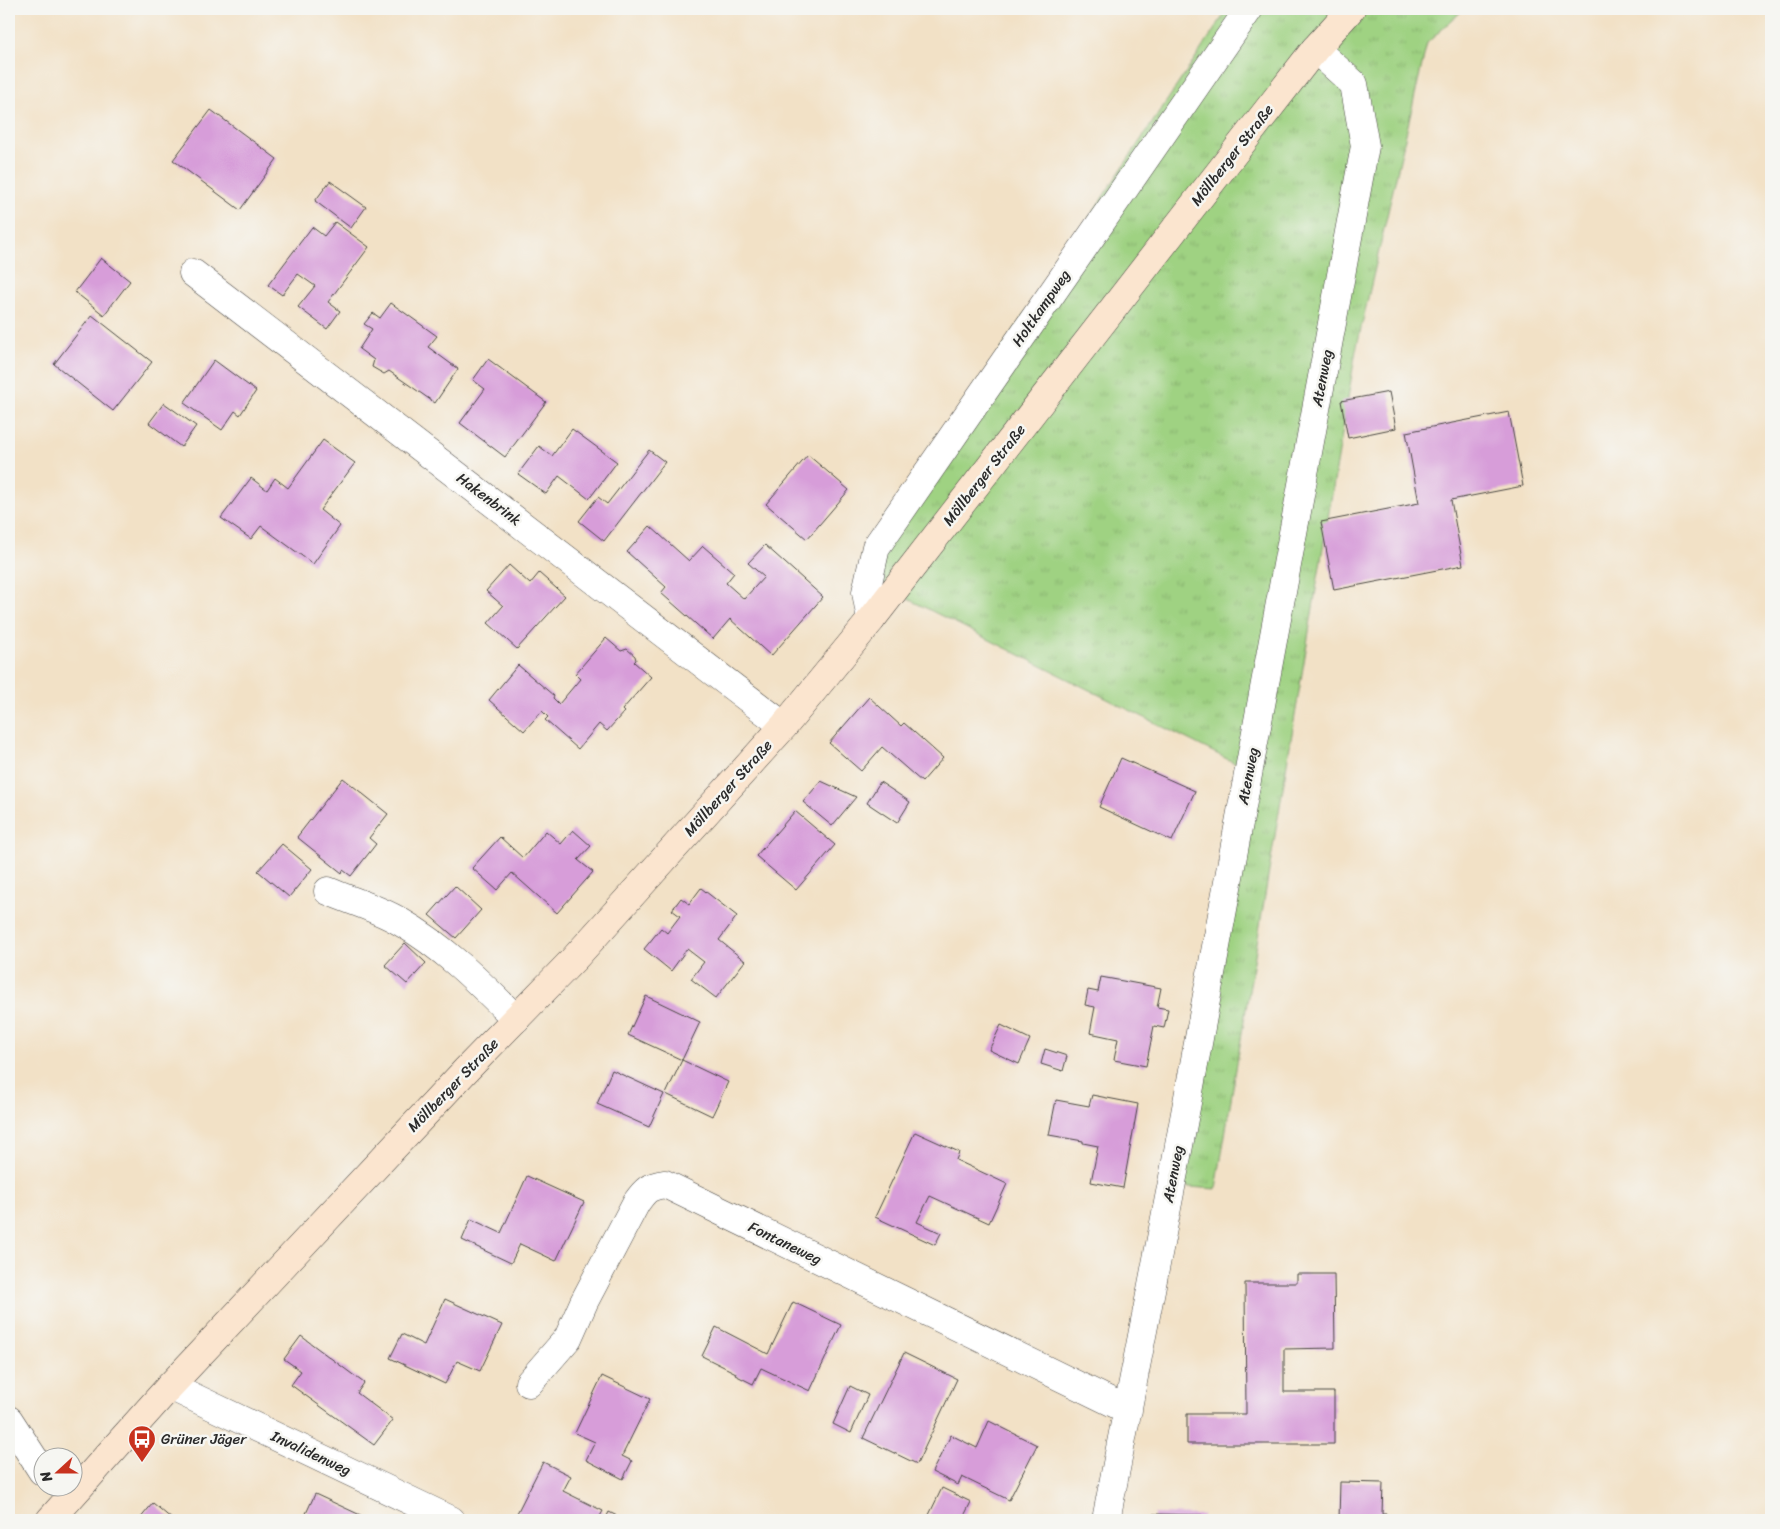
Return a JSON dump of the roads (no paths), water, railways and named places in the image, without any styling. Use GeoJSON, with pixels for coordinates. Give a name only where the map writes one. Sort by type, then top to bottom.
{"type":"FeatureCollection","features":[{"type":"Feature","properties":{"kind":"street","name":"Holtkampweg"},"geometry":{"type":"LineString","coordinates":[[872,620],[866,592],[876,548],[1249,9]]}},
{"type":"Feature","properties":{"kind":"street","name":"Möllberger Straße"},"geometry":{"type":"LineString","coordinates":[[82,1475],[170,1386],[459,1077],[574,960],[784,726],[872,620],[1315,49],[1350,9]]}},
{"type":"Feature","properties":{"kind":"street","name":"Atenweg"},"geometry":{"type":"LineString","coordinates":[[1106,1520],[1365,146],[1354,84],[1315,49]]}},
{"type":"Feature","properties":{"kind":"street","name":"Hakenbrink"},"geometry":{"type":"LineString","coordinates":[[193,273],[784,726]]}},
{"type":"Feature","properties":{"kind":"street"},"geometry":{"type":"LineString","coordinates":[[328,891],[398,920],[432,942],[468,972],[516,1019]]}},
{"type":"Feature","properties":{"kind":"street","name":"Fontaneweg"},"geometry":{"type":"LineString","coordinates":[[530,1383],[568,1338],[584,1302],[644,1190],[655,1185],[665,1184],[1128,1410]]}},
{"type":"Feature","properties":{"kind":"street","name":"Invalidenweg"},"geometry":{"type":"LineString","coordinates":[[170,1386],[452,1520]]}},
{"type":"Feature","properties":{"kind":"street"},"geometry":{"type":"LineString","coordinates":[[9,1420],[32,1456]]}},
{"type":"Feature","properties":{"kind":"street","name":"Möllberger Straße"},"geometry":{"type":"LineString","coordinates":[[50,1520],[63,1496]]}},
{"type":"Feature","properties":{"kind":"place","name":"Grüner Jäger"},"geometry":{"type":"Point","coordinates":[142,1463]}}]}
